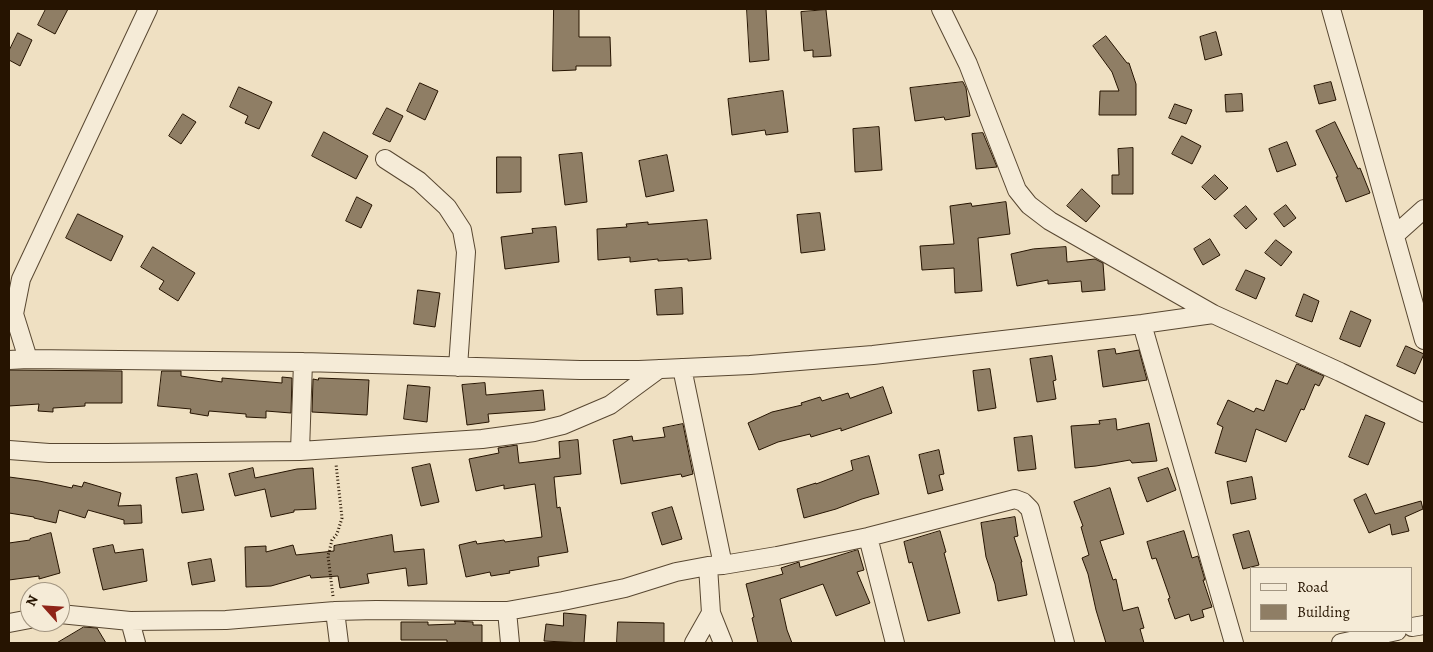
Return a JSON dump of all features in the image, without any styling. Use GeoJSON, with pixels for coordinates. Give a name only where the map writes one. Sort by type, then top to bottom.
{"type":"FeatureCollection","features":[{"type":"Feature","properties":{"kind":"street"},"geometry":{"type":"LineString","coordinates":[[28,359],[14,314],[21,278],[148,9]]}},
{"type":"Feature","properties":{"kind":"street"},"geometry":{"type":"LineString","coordinates":[[941,9],[968,64],[1016,190],[1029,205],[1050,221],[1213,314],[1424,413]]}},
{"type":"Feature","properties":{"kind":"street"},"geometry":{"type":"LineString","coordinates":[[1331,9],[1424,340]]}},
{"type":"Feature","properties":{"kind":"street"},"geometry":{"type":"LineString","coordinates":[[385,159],[419,181],[447,207],[462,230],[466,252],[458,367]]}},
{"type":"Feature","properties":{"kind":"street"},"geometry":{"type":"LineString","coordinates":[[1395,235],[1424,209]]}},
{"type":"Feature","properties":{"kind":"street"},"geometry":{"type":"LineString","coordinates":[[9,360],[303,362],[580,370],[659,369],[750,365],[873,355],[1213,314]]}},
{"type":"Feature","properties":{"kind":"street"},"geometry":{"type":"LineString","coordinates":[[1142,324],[1234,643]]}},
{"type":"Feature","properties":{"kind":"street"},"geometry":{"type":"LineString","coordinates":[[300,452],[303,362]]}},
{"type":"Feature","properties":{"kind":"street"},"geometry":{"type":"LineString","coordinates":[[682,368],[716,565],[711,613],[694,643]]}},
{"type":"Feature","properties":{"kind":"street"},"geometry":{"type":"LineString","coordinates":[[9,450],[49,453],[300,452],[482,439],[534,432],[563,425],[610,405],[659,369]]}},
{"type":"Feature","properties":{"kind":"street"},"geometry":{"type":"LineString","coordinates":[[70,615],[130,621],[226,620],[335,611],[507,610],[626,588],[676,572],[777,556],[868,537],[1015,499],[1023,502],[1030,509],[1065,643]]}},
{"type":"Feature","properties":{"kind":"street"},"geometry":{"type":"LineString","coordinates":[[868,537],[896,643]]}},
{"type":"Feature","properties":{"kind":"street"},"geometry":{"type":"LineString","coordinates":[[507,610],[510,643]]}},
{"type":"Feature","properties":{"kind":"street"},"geometry":{"type":"LineString","coordinates":[[335,611],[338,643]]}},
{"type":"Feature","properties":{"kind":"street"},"geometry":{"type":"LineString","coordinates":[[711,613],[723,643]]}},
{"type":"Feature","properties":{"kind":"street"},"geometry":{"type":"LineString","coordinates":[[130,621],[136,643]]}},
{"type":"Feature","properties":{"kind":"street"},"geometry":{"type":"LineString","coordinates":[[1341,643],[1392,632]]}},
{"type":"Feature","properties":{"kind":"path"},"geometry":{"type":"LineString","coordinates":[[333,449],[338,473],[342,518],[337,534],[332,540],[328,556],[335,611]]}},
{"type":"Feature","properties":{"kind":"building"},"geometry":{"type":"Polygon","coordinates":[[[46,9],[68,9],[55,34],[38,25],[46,9]]]}},
{"type":"Feature","properties":{"kind":"building"},"geometry":{"type":"Polygon","coordinates":[[[554,9],[579,9],[579,37],[610,37],[611,66],[576,66],[576,70],[553,71],[554,9]]]}},
{"type":"Feature","properties":{"kind":"building"},"geometry":{"type":"Polygon","coordinates":[[[747,9],[766,9],[769,60],[750,62],[747,9]]]}},
{"type":"Feature","properties":{"kind":"building"},"geometry":{"type":"Polygon","coordinates":[[[826,10],[831,56],[813,57],[813,50],[804,51],[801,12],[826,10]]]}},
{"type":"Feature","properties":{"kind":"building"},"geometry":{"type":"Polygon","coordinates":[[[1216,32],[1222,55],[1205,60],[1200,37],[1216,32]]]}},
{"type":"Feature","properties":{"kind":"building"},"geometry":{"type":"Polygon","coordinates":[[[18,33],[32,40],[20,66],[9,60],[9,51],[18,33]]]}},
{"type":"Feature","properties":{"kind":"building"},"geometry":{"type":"Polygon","coordinates":[[[1106,36],[1127,63],[1129,63],[1136,84],[1136,115],[1099,115],[1100,91],[1119,91],[1112,72],[1093,46],[1106,36]]]}},
{"type":"Feature","properties":{"kind":"building"},"geometry":{"type":"Polygon","coordinates":[[[963,82],[966,88],[970,116],[945,120],[944,117],[915,121],[910,88],[963,82]]]}},
{"type":"Feature","properties":{"kind":"building"},"geometry":{"type":"Polygon","coordinates":[[[1331,82],[1336,100],[1319,104],[1314,86],[1331,82]]]}},
{"type":"Feature","properties":{"kind":"building"},"geometry":{"type":"Polygon","coordinates":[[[420,83],[438,91],[425,120],[407,111],[420,83]]]}},
{"type":"Feature","properties":{"kind":"building"},"geometry":{"type":"Polygon","coordinates":[[[239,87],[272,102],[259,129],[245,123],[248,116],[230,107],[239,87]]]}},
{"type":"Feature","properties":{"kind":"building"},"geometry":{"type":"Polygon","coordinates":[[[783,91],[788,132],[766,135],[765,130],[732,135],[728,99],[783,91]]]}},
{"type":"Feature","properties":{"kind":"building"},"geometry":{"type":"Polygon","coordinates":[[[1242,94],[1243,111],[1226,112],[1225,95],[1242,94]]]}},
{"type":"Feature","properties":{"kind":"building"},"geometry":{"type":"Polygon","coordinates":[[[1175,104],[1192,110],[1186,124],[1169,118],[1175,104]]]}},
{"type":"Feature","properties":{"kind":"building"},"geometry":{"type":"Polygon","coordinates":[[[387,108],[403,116],[390,142],[373,134],[387,108]]]}},
{"type":"Feature","properties":{"kind":"building"},"geometry":{"type":"Polygon","coordinates":[[[183,114],[196,122],[181,144],[169,136],[183,114]]]}},
{"type":"Feature","properties":{"kind":"building"},"geometry":{"type":"Polygon","coordinates":[[[1335,122],[1358,169],[1360,168],[1370,193],[1346,202],[1336,177],[1338,177],[1316,131],[1335,122]]]}},
{"type":"Feature","properties":{"kind":"building"},"geometry":{"type":"Polygon","coordinates":[[[879,127],[882,170],[855,172],[853,129],[879,127]]]}},
{"type":"Feature","properties":{"kind":"building"},"geometry":{"type":"Polygon","coordinates":[[[324,132],[368,156],[356,179],[312,156],[324,132]]]}},
{"type":"Feature","properties":{"kind":"building"},"geometry":{"type":"Polygon","coordinates":[[[983,133],[997,167],[976,169],[972,134],[983,133]]]}},
{"type":"Feature","properties":{"kind":"building"},"geometry":{"type":"Polygon","coordinates":[[[1182,136],[1201,146],[1192,164],[1172,154],[1182,136]]]}},
{"type":"Feature","properties":{"kind":"building"},"geometry":{"type":"Polygon","coordinates":[[[1287,142],[1296,165],[1277,172],[1269,149],[1287,142]]]}},
{"type":"Feature","properties":{"kind":"building"},"geometry":{"type":"Polygon","coordinates":[[[1133,148],[1133,194],[1112,194],[1112,175],[1119,175],[1118,149],[1133,148]]]}},
{"type":"Feature","properties":{"kind":"building"},"geometry":{"type":"Polygon","coordinates":[[[582,153],[587,202],[565,205],[559,155],[582,153]]]}},
{"type":"Feature","properties":{"kind":"building"},"geometry":{"type":"Polygon","coordinates":[[[667,155],[674,191],[646,197],[639,161],[667,155]]]}},
{"type":"Feature","properties":{"kind":"building"},"geometry":{"type":"Polygon","coordinates":[[[497,157],[521,157],[521,192],[497,193],[497,157]]]}},
{"type":"Feature","properties":{"kind":"building"},"geometry":{"type":"Polygon","coordinates":[[[1215,175],[1228,188],[1215,200],[1202,187],[1215,175]]]}},
{"type":"Feature","properties":{"kind":"building"},"geometry":{"type":"Polygon","coordinates":[[[1082,189],[1100,206],[1086,222],[1067,206],[1082,189]]]}},
{"type":"Feature","properties":{"kind":"building"},"geometry":{"type":"Polygon","coordinates":[[[357,197],[372,205],[361,228],[346,221],[357,197]]]}},
{"type":"Feature","properties":{"kind":"building"},"geometry":{"type":"Polygon","coordinates":[[[1006,202],[1010,234],[978,238],[982,291],[955,293],[954,268],[922,270],[920,246],[954,244],[950,206],[971,203],[972,206],[1006,202]]]}},
{"type":"Feature","properties":{"kind":"building"},"geometry":{"type":"Polygon","coordinates":[[[1286,205],[1296,218],[1284,227],[1274,214],[1286,205]]]}},
{"type":"Feature","properties":{"kind":"building"},"geometry":{"type":"Polygon","coordinates":[[[1246,206],[1257,219],[1246,229],[1234,216],[1246,206]]]}},
{"type":"Feature","properties":{"kind":"building"},"geometry":{"type":"Polygon","coordinates":[[[820,213],[825,250],[801,253],[797,215],[820,213]]]}},
{"type":"Feature","properties":{"kind":"building"},"geometry":{"type":"Polygon","coordinates":[[[78,214],[123,236],[111,261],[66,238],[78,214]]]}},
{"type":"Feature","properties":{"kind":"building"},"geometry":{"type":"Polygon","coordinates":[[[707,220],[711,259],[658,261],[658,259],[630,262],[630,257],[598,260],[597,229],[627,227],[626,224],[648,222],[648,224],[707,220]]]}},
{"type":"Feature","properties":{"kind":"building"},"geometry":{"type":"Polygon","coordinates":[[[556,227],[559,262],[505,269],[501,237],[533,233],[532,229],[556,227]]]}},
{"type":"Feature","properties":{"kind":"building"},"geometry":{"type":"Polygon","coordinates":[[[1210,239],[1220,255],[1203,265],[1194,249],[1210,239]]]}},
{"type":"Feature","properties":{"kind":"building"},"geometry":{"type":"Polygon","coordinates":[[[1276,240],[1292,252],[1281,266],[1265,253],[1276,240]]]}},
{"type":"Feature","properties":{"kind":"building"},"geometry":{"type":"Polygon","coordinates":[[[153,247],[195,273],[178,301],[159,289],[164,281],[141,267],[153,247]]]}},
{"type":"Feature","properties":{"kind":"building"},"geometry":{"type":"Polygon","coordinates":[[[1066,247],[1067,262],[1095,259],[1103,263],[1105,290],[1082,292],[1081,281],[1048,284],[1048,280],[1017,286],[1011,254],[1033,249],[1066,247]]]}},
{"type":"Feature","properties":{"kind":"building"},"geometry":{"type":"Polygon","coordinates":[[[1246,270],[1265,278],[1256,299],[1236,290],[1246,270]]]}},
{"type":"Feature","properties":{"kind":"building"},"geometry":{"type":"Polygon","coordinates":[[[682,288],[683,314],[657,315],[655,290],[682,288]]]}},
{"type":"Feature","properties":{"kind":"building"},"geometry":{"type":"Polygon","coordinates":[[[418,290],[440,293],[435,327],[414,324],[418,290]]]}},
{"type":"Feature","properties":{"kind":"building"},"geometry":{"type":"Polygon","coordinates":[[[1304,294],[1319,301],[1312,322],[1296,316],[1304,294]]]}},
{"type":"Feature","properties":{"kind":"building"},"geometry":{"type":"Polygon","coordinates":[[[1351,311],[1371,320],[1360,347],[1340,339],[1351,311]]]}},
{"type":"Feature","properties":{"kind":"building"},"geometry":{"type":"Polygon","coordinates":[[[1406,346],[1424,354],[1415,374],[1397,366],[1406,346]]]}},
{"type":"Feature","properties":{"kind":"building"},"geometry":{"type":"Polygon","coordinates":[[[1115,349],[1116,354],[1139,350],[1147,380],[1103,387],[1098,351],[1115,349]]]}},
{"type":"Feature","properties":{"kind":"building"},"geometry":{"type":"Polygon","coordinates":[[[1052,356],[1056,380],[1053,381],[1056,399],[1037,402],[1030,359],[1052,356]]]}},
{"type":"Feature","properties":{"kind":"building"},"geometry":{"type":"Polygon","coordinates":[[[1297,364],[1324,376],[1319,386],[1315,384],[1304,410],[1301,409],[1286,442],[1256,429],[1246,462],[1215,453],[1223,427],[1217,424],[1228,400],[1254,412],[1256,408],[1264,411],[1276,380],[1287,384],[1297,364]]]}},
{"type":"Feature","properties":{"kind":"building"},"geometry":{"type":"Polygon","coordinates":[[[990,369],[996,408],[978,411],[973,371],[990,369]]]}},
{"type":"Feature","properties":{"kind":"building"},"geometry":{"type":"Polygon","coordinates":[[[9,370],[122,371],[122,403],[85,403],[85,406],[53,408],[53,412],[38,411],[39,404],[9,406],[9,370]]]}},
{"type":"Feature","properties":{"kind":"building"},"geometry":{"type":"Polygon","coordinates":[[[162,371],[181,371],[181,376],[222,382],[222,378],[282,383],[282,377],[292,378],[291,413],[266,411],[266,418],[246,417],[246,414],[209,411],[208,416],[190,413],[191,409],[158,406],[162,371]]]}},
{"type":"Feature","properties":{"kind":"building"},"geometry":{"type":"Polygon","coordinates":[[[319,378],[369,380],[367,415],[312,412],[313,379],[318,380],[319,378]]]}},
{"type":"Feature","properties":{"kind":"building"},"geometry":{"type":"Polygon","coordinates":[[[485,383],[486,395],[543,390],[545,410],[488,414],[489,422],[467,425],[462,385],[485,383]]]}},
{"type":"Feature","properties":{"kind":"building"},"geometry":{"type":"Polygon","coordinates":[[[408,385],[430,387],[427,422],[404,419],[408,385]]]}},
{"type":"Feature","properties":{"kind":"building"},"geometry":{"type":"Polygon","coordinates":[[[883,387],[892,413],[841,431],[841,428],[811,437],[810,434],[778,442],[759,450],[748,423],[772,412],[802,405],[801,403],[820,397],[822,401],[848,393],[850,398],[883,387]]]}},
{"type":"Feature","properties":{"kind":"building"},"geometry":{"type":"Polygon","coordinates":[[[1366,415],[1385,423],[1368,465],[1349,457],[1366,415]]]}},
{"type":"Feature","properties":{"kind":"building"},"geometry":{"type":"Polygon","coordinates":[[[1116,419],[1117,430],[1149,423],[1157,461],[1132,463],[1130,460],[1075,468],[1071,426],[1100,424],[1099,421],[1116,419]]]}},
{"type":"Feature","properties":{"kind":"building"},"geometry":{"type":"Polygon","coordinates":[[[683,424],[693,474],[682,477],[681,474],[621,484],[613,440],[632,436],[633,441],[665,437],[663,428],[683,424]]]}},
{"type":"Feature","properties":{"kind":"building"},"geometry":{"type":"Polygon","coordinates":[[[1032,436],[1036,469],[1018,471],[1014,438],[1032,436]]]}},
{"type":"Feature","properties":{"kind":"building"},"geometry":{"type":"Polygon","coordinates":[[[578,440],[581,474],[554,477],[557,508],[560,507],[568,552],[538,557],[539,566],[491,576],[490,572],[466,577],[459,545],[476,541],[477,544],[542,537],[535,484],[504,489],[504,485],[476,491],[469,459],[499,453],[498,448],[517,445],[519,463],[560,458],[559,442],[578,440]]]}},
{"type":"Feature","properties":{"kind":"building"},"geometry":{"type":"Polygon","coordinates":[[[939,450],[944,474],[939,475],[943,490],[928,494],[919,455],[939,450]]]}},
{"type":"Feature","properties":{"kind":"building"},"geometry":{"type":"Polygon","coordinates":[[[869,456],[879,494],[804,518],[797,489],[853,470],[851,461],[869,456]]]}},
{"type":"Feature","properties":{"kind":"building"},"geometry":{"type":"Polygon","coordinates":[[[430,464],[439,502],[421,506],[412,468],[430,464]]]}},
{"type":"Feature","properties":{"kind":"building"},"geometry":{"type":"Polygon","coordinates":[[[253,468],[255,478],[297,469],[313,468],[316,509],[294,510],[294,512],[271,517],[265,489],[235,496],[229,474],[253,468]]]}},
{"type":"Feature","properties":{"kind":"building"},"geometry":{"type":"Polygon","coordinates":[[[1168,468],[1176,490],[1147,502],[1138,478],[1168,468]]]}},
{"type":"Feature","properties":{"kind":"building"},"geometry":{"type":"Polygon","coordinates":[[[197,474],[204,510],[182,513],[176,478],[197,474]]]}},
{"type":"Feature","properties":{"kind":"building"},"geometry":{"type":"Polygon","coordinates":[[[9,477],[72,488],[73,485],[82,487],[84,482],[121,493],[118,506],[141,505],[142,523],[124,524],[124,520],[88,510],[85,518],[59,510],[56,523],[9,513],[9,477]]]}},
{"type":"Feature","properties":{"kind":"building"},"geometry":{"type":"Polygon","coordinates":[[[1252,477],[1256,499],[1231,504],[1227,482],[1252,477]]]}},
{"type":"Feature","properties":{"kind":"building"},"geometry":{"type":"Polygon","coordinates":[[[1110,488],[1124,534],[1100,541],[1113,580],[1116,579],[1123,611],[1138,607],[1144,628],[1140,629],[1144,643],[1106,643],[1082,558],[1089,555],[1081,527],[1083,526],[1074,502],[1110,488]]]}},
{"type":"Feature","properties":{"kind":"building"},"geometry":{"type":"Polygon","coordinates":[[[1366,494],[1375,514],[1421,501],[1423,509],[1405,517],[1409,531],[1392,535],[1390,524],[1369,533],[1354,500],[1366,494]]]}},
{"type":"Feature","properties":{"kind":"building"},"geometry":{"type":"Polygon","coordinates":[[[672,507],[682,539],[662,545],[652,513],[672,507]]]}},
{"type":"Feature","properties":{"kind":"building"},"geometry":{"type":"Polygon","coordinates":[[[1015,517],[1018,536],[1014,537],[1022,562],[1027,595],[998,601],[995,584],[986,557],[981,523],[1015,517]]]}},
{"type":"Feature","properties":{"kind":"building"},"geometry":{"type":"Polygon","coordinates":[[[940,531],[960,613],[928,621],[912,562],[909,563],[904,542],[940,531]]]}},
{"type":"Feature","properties":{"kind":"building"},"geometry":{"type":"Polygon","coordinates":[[[1184,531],[1192,558],[1198,556],[1205,580],[1203,580],[1212,607],[1202,610],[1204,617],[1191,621],[1189,614],[1175,619],[1156,558],[1152,559],[1147,542],[1184,531]]]}},
{"type":"Feature","properties":{"kind":"building"},"geometry":{"type":"Polygon","coordinates":[[[1249,531],[1259,565],[1243,569],[1233,535],[1249,531]]]}},
{"type":"Feature","properties":{"kind":"building"},"geometry":{"type":"Polygon","coordinates":[[[51,533],[60,573],[39,579],[39,576],[9,580],[9,543],[30,540],[51,533]]]}},
{"type":"Feature","properties":{"kind":"building"},"geometry":{"type":"Polygon","coordinates":[[[392,535],[394,552],[424,549],[427,584],[408,586],[406,568],[367,574],[369,583],[340,588],[338,576],[311,578],[310,575],[271,586],[246,587],[245,547],[266,546],[266,552],[293,545],[296,555],[334,551],[334,546],[392,535]]]}},
{"type":"Feature","properties":{"kind":"building"},"geometry":{"type":"Polygon","coordinates":[[[113,545],[115,553],[143,549],[147,581],[103,590],[93,549],[113,545]]]}},
{"type":"Feature","properties":{"kind":"building"},"geometry":{"type":"Polygon","coordinates":[[[858,550],[864,570],[857,572],[870,603],[836,616],[823,584],[780,599],[792,643],[758,643],[746,584],[783,574],[781,568],[799,562],[800,567],[858,550]]]}},
{"type":"Feature","properties":{"kind":"building"},"geometry":{"type":"Polygon","coordinates":[[[211,559],[215,581],[192,585],[188,563],[211,559]]]}},
{"type":"Feature","properties":{"kind":"building"},"geometry":{"type":"Polygon","coordinates":[[[564,613],[586,615],[584,643],[544,641],[546,624],[563,626],[564,613]]]}},
{"type":"Feature","properties":{"kind":"building"},"geometry":{"type":"Polygon","coordinates":[[[455,621],[473,622],[473,625],[482,625],[482,643],[447,643],[447,640],[401,640],[401,622],[428,622],[428,625],[455,624],[455,621]]]}},
{"type":"Feature","properties":{"kind":"building"},"geometry":{"type":"Polygon","coordinates":[[[618,622],[664,623],[664,643],[617,643],[618,622]]]}},
{"type":"Feature","properties":{"kind":"building"},"geometry":{"type":"Polygon","coordinates":[[[84,627],[97,628],[106,643],[57,643],[84,627]]]}}]}
